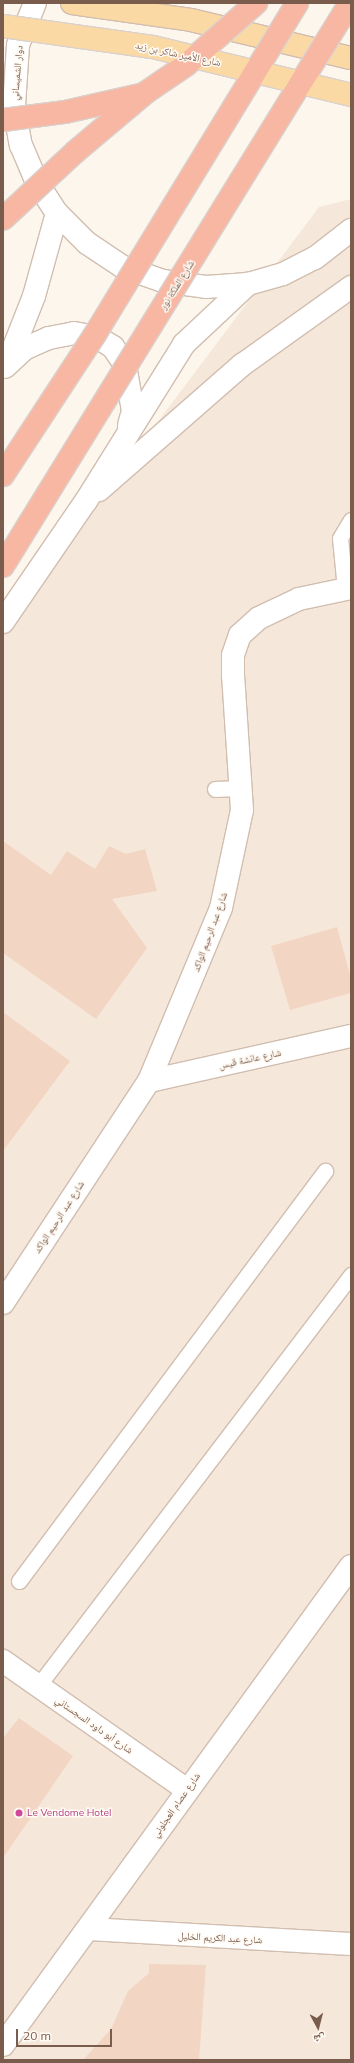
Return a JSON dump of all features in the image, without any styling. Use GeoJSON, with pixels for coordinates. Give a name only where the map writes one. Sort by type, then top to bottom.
{"type":"FeatureCollection","features":[{"type":"Feature","properties":{"kind":"highway"},"geometry":{"type":"LineString","coordinates":[[3,220],[75,152],[145,93],[186,65],[256,3]]}},
{"type":"Feature","properties":{"kind":"highway"},"geometry":{"type":"LineString","coordinates":[[3,476],[94,336],[297,3]]}},
{"type":"Feature","properties":{"kind":"highway","name":"شارع الملكة نور"},"geometry":{"type":"LineString","coordinates":[[3,566],[350,3]]}},
{"type":"Feature","properties":{"kind":"highway"},"geometry":{"type":"LineString","coordinates":[[7,109],[65,112],[145,93]]}},
{"type":"Feature","properties":{"kind":"main road"},"geometry":{"type":"LineString","coordinates":[[72,3],[191,20],[351,58]]}},
{"type":"Feature","properties":{"kind":"main road","name":"شارع الأمير شاكر بن زيد"},"geometry":{"type":"LineString","coordinates":[[3,26],[153,47],[351,95]]}},
{"type":"Feature","properties":{"kind":"street","name":"دوار الشميساني"},"geometry":{"type":"LineString","coordinates":[[36,3],[18,45],[7,109],[36,181],[57,213],[87,243],[117,263],[163,282],[206,287],[248,284],[283,274],[316,258],[351,230]]}},
{"type":"Feature","properties":{"kind":"street"},"geometry":{"type":"LineString","coordinates":[[4,369],[34,296],[57,213]]}},
{"type":"Feature","properties":{"kind":"street"},"geometry":{"type":"LineString","coordinates":[[3,622],[86,502],[124,437],[184,344],[248,284]]}},
{"type":"Feature","properties":{"kind":"street"},"geometry":{"type":"LineString","coordinates":[[86,502],[242,365],[351,287]]}},
{"type":"Feature","properties":{"kind":"street"},"geometry":{"type":"LineString","coordinates":[[4,369],[24,349],[49,338],[74,333],[97,337],[113,347],[125,365],[131,387],[133,411],[124,437]]}},
{"type":"Feature","properties":{"kind":"street","name":"شارع عبد الرحيم الواكد"},"geometry":{"type":"LineString","coordinates":[[3,1303],[149,1081],[221,908],[238,838],[240,788],[233,656],[238,633],[259,618],[299,599],[348,589]]}},
{"type":"Feature","properties":{"kind":"street","name":"شارع عائشة قيس"},"geometry":{"type":"LineString","coordinates":[[149,1081],[351,1036]]}},
{"type":"Feature","properties":{"kind":"street","name":"شارع عصام العجلوني"},"geometry":{"type":"LineString","coordinates":[[3,2045],[89,1930],[186,1789],[347,1576]]}},
{"type":"Feature","properties":{"kind":"street","name":"شارع أبو داود السجستاني"},"geometry":{"type":"LineString","coordinates":[[3,1660],[186,1789]]}},
{"type":"Feature","properties":{"kind":"street","name":"شارع عبد الكريم الخليل"},"geometry":{"type":"LineString","coordinates":[[89,1930],[351,1944]]}},
{"type":"Feature","properties":{"kind":"lane"},"geometry":{"type":"LineString","coordinates":[[348,589],[340,538],[351,520]]}},
{"type":"Feature","properties":{"kind":"lane"},"geometry":{"type":"LineString","coordinates":[[215,789],[240,788]]}},
{"type":"Feature","properties":{"kind":"lane"},"geometry":{"type":"LineString","coordinates":[[19,1581],[324,1171]]}},
{"type":"Feature","properties":{"kind":"lane"},"geometry":{"type":"LineString","coordinates":[[38,1686],[351,1275]]}},
{"type":"Feature","properties":{"kind":"shaded area"},"geometry":{"type":"Polygon","coordinates":[[[351,199],[351,2060],[3,2060],[3,628],[319,207],[351,199]]]}},
{"type":"Feature","properties":{"kind":"building"},"geometry":{"type":"Polygon","coordinates":[[[3,841],[51,875],[67,851],[95,869],[109,846],[126,854],[145,849],[157,891],[112,899],[147,948],[96,1019],[3,953],[3,841]]]}},
{"type":"Feature","properties":{"kind":"building"},"geometry":{"type":"Polygon","coordinates":[[[337,927],[351,978],[351,993],[290,1010],[271,946],[337,927]]]}},
{"type":"Feature","properties":{"kind":"building"},"geometry":{"type":"Polygon","coordinates":[[[3,1012],[70,1061],[3,1151],[3,1012]]]}},
{"type":"Feature","properties":{"kind":"building","name":"Le Vendome Hotel"},"geometry":{"type":"Polygon","coordinates":[[[19,1718],[73,1756],[3,1858],[3,1738],[19,1718]]]}},
{"type":"Feature","properties":{"kind":"building"},"geometry":{"type":"Polygon","coordinates":[[[149,1964],[206,1965],[199,2060],[83,2060],[111,2029],[128,1991],[149,1973],[149,1964]]]}},
{"type":"Feature","properties":{"kind":"place","name":"Le Vendome Hotel"},"geometry":{"type":"Point","coordinates":[19,1813]}}]}
